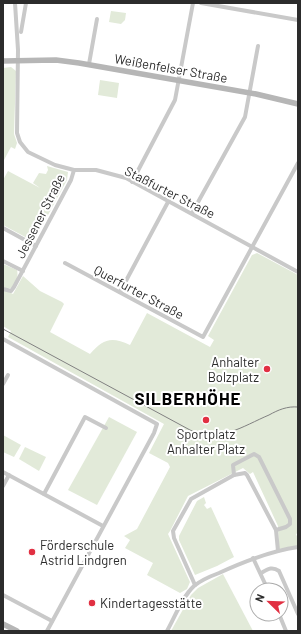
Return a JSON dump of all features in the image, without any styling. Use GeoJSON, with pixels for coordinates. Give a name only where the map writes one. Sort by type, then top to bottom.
{"type":"FeatureCollection","features":[{"type":"Feature","properties":{"kind":"street","name":"Staßfurter Straße"},"geometry":{"type":"LineString","coordinates":[[15,3],[17,133],[20,142],[28,152],[54,165],[74,170],[96,170],[116,175],[132,182],[298,272]]}},
{"type":"Feature","properties":{"kind":"street"},"geometry":{"type":"LineString","coordinates":[[21,32],[26,3]]}},
{"type":"Feature","properties":{"kind":"street"},"geometry":{"type":"LineString","coordinates":[[132,182],[175,100],[193,3]]}},
{"type":"Feature","properties":{"kind":"street"},"geometry":{"type":"LineString","coordinates":[[201,3],[298,20]]}},
{"type":"Feature","properties":{"kind":"street"},"geometry":{"type":"LineString","coordinates":[[88,64],[97,18]]}},
{"type":"Feature","properties":{"kind":"street"},"geometry":{"type":"LineString","coordinates":[[192,214],[244,117],[258,46]]}},
{"type":"Feature","properties":{"kind":"street","name":"Weißenfelser Straße"},"geometry":{"type":"LineString","coordinates":[[3,61],[56,60],[88,64],[249,93],[298,104]]}},
{"type":"Feature","properties":{"kind":"street"},"geometry":{"type":"LineString","coordinates":[[252,247],[298,163]]}},
{"type":"Feature","properties":{"kind":"street","name":"Jessener Straße"},"geometry":{"type":"LineString","coordinates":[[3,289],[11,291],[71,180],[74,170]]}},
{"type":"Feature","properties":{"kind":"street"},"geometry":{"type":"LineString","coordinates":[[120,292],[168,202]]}},
{"type":"Feature","properties":{"kind":"street"},"geometry":{"type":"LineString","coordinates":[[3,228],[36,246]]}},
{"type":"Feature","properties":{"kind":"street","name":"Querfurter Straße"},"geometry":{"type":"LineString","coordinates":[[65,263],[203,337],[252,247]]}},
{"type":"Feature","properties":{"kind":"street","name":"Jessener Straße"},"geometry":{"type":"LineString","coordinates":[[3,261],[22,272]]}},
{"type":"Feature","properties":{"kind":"street"},"geometry":{"type":"LineString","coordinates":[[3,339],[157,424],[157,428],[46,631]]}},
{"type":"Feature","properties":{"kind":"street"},"geometry":{"type":"LineString","coordinates":[[3,384],[8,375]]}},
{"type":"Feature","properties":{"kind":"street"},"geometry":{"type":"LineString","coordinates":[[44,494],[85,417],[106,428]]}},
{"type":"Feature","properties":{"kind":"street"},"geometry":{"type":"LineString","coordinates":[[234,475],[232,468],[235,463],[252,454],[259,457],[290,519],[290,524],[276,530]]}},
{"type":"Feature","properties":{"kind":"street"},"geometry":{"type":"LineString","coordinates":[[3,472],[103,526]]}},
{"type":"Feature","properties":{"kind":"street"},"geometry":{"type":"LineString","coordinates":[[195,585],[174,538],[174,531],[191,499],[234,475],[245,473],[248,475],[276,530],[278,551]]}},
{"type":"Feature","properties":{"kind":"street"},"geometry":{"type":"LineString","coordinates":[[3,486],[9,475]]}},
{"type":"Feature","properties":{"kind":"street"},"geometry":{"type":"LineString","coordinates":[[167,631],[188,593],[195,585],[210,576],[253,558],[298,547]]}},
{"type":"Feature","properties":{"kind":"street"},"geometry":{"type":"LineString","coordinates":[[253,558],[264,582]]}},
{"type":"Feature","properties":{"kind":"street"},"geometry":{"type":"LineString","coordinates":[[260,573],[270,568],[275,568],[279,571],[298,614]]}},
{"type":"Feature","properties":{"kind":"street"},"geometry":{"type":"LineString","coordinates":[[3,595],[52,621]]}},
{"type":"Feature","properties":{"kind":"street"},"geometry":{"type":"LineString","coordinates":[[3,624],[17,631]]}},
{"type":"Feature","properties":{"kind":"green space"},"geometry":{"type":"Polygon","coordinates":[[[111,11],[126,13],[125,20],[121,24],[109,22],[111,11]]]}},
{"type":"Feature","properties":{"kind":"green space"},"geometry":{"type":"Polygon","coordinates":[[[11,67],[16,71],[14,134],[17,143],[15,149],[11,147],[4,160],[3,68],[11,67]]]}},
{"type":"Feature","properties":{"kind":"green space"},"geometry":{"type":"Polygon","coordinates":[[[100,80],[119,83],[117,98],[98,95],[100,80]]]}},
{"type":"Feature","properties":{"kind":"green space"},"geometry":{"type":"Polygon","coordinates":[[[47,166],[68,172],[67,180],[36,237],[34,240],[29,239],[3,225],[3,180],[8,171],[40,188],[33,183],[39,173],[46,174],[48,170],[47,166]]]}},
{"type":"Feature","properties":{"kind":"green space"},"geometry":{"type":"Polygon","coordinates":[[[257,253],[298,275],[298,533],[296,534],[298,546],[279,549],[278,526],[253,472],[250,474],[243,468],[188,496],[168,534],[190,582],[187,589],[180,593],[147,575],[153,563],[125,548],[130,540],[124,536],[137,529],[170,467],[168,463],[149,453],[164,424],[8,337],[11,331],[3,326],[3,289],[13,294],[23,276],[40,291],[62,302],[64,304],[50,332],[90,354],[99,345],[108,340],[118,340],[130,345],[147,313],[210,347],[214,340],[208,336],[252,255],[257,253]]]}},
{"type":"Feature","properties":{"kind":"green space"},"geometry":{"type":"Polygon","coordinates":[[[3,264],[17,270],[17,280],[11,288],[3,287],[3,264]]]}},
{"type":"Feature","properties":{"kind":"green space"},"geometry":{"type":"Polygon","coordinates":[[[109,417],[137,432],[97,505],[68,490],[109,417]]]}},
{"type":"Feature","properties":{"kind":"green space"},"geometry":{"type":"Polygon","coordinates":[[[3,435],[21,445],[14,457],[3,452],[3,435]]]}},
{"type":"Feature","properties":{"kind":"green space"},"geometry":{"type":"Polygon","coordinates":[[[25,447],[46,457],[39,471],[19,459],[25,447]]]}},
{"type":"Feature","properties":{"kind":"green space"},"geometry":{"type":"Polygon","coordinates":[[[204,497],[206,503],[204,505],[207,509],[211,507],[234,557],[195,575],[179,540],[179,536],[197,501],[204,497]]]}},
{"type":"Feature","properties":{"kind":"green space"},"geometry":{"type":"Polygon","coordinates":[[[223,574],[253,631],[171,631],[191,595],[198,588],[223,574]]]}},
{"type":"Feature","properties":{"kind":"tram line"},"geometry":{"type":"LineString","coordinates":[[3,329],[200,434],[210,435],[230,432],[279,410],[290,407],[298,407]]}},
{"type":"Feature","properties":{"kind":"place","name":"Anhalter Bolzplatz"},"geometry":{"type":"Point","coordinates":[267,369]}},
{"type":"Feature","properties":{"kind":"place","name":"Sportplatz Anhalter Platz"},"geometry":{"type":"Point","coordinates":[206,420]}},
{"type":"Feature","properties":{"kind":"place","name":"Förderschule Astrid Lindgren"},"geometry":{"type":"Point","coordinates":[32,552]}},
{"type":"Feature","properties":{"kind":"place","name":"Kindertagesstätte"},"geometry":{"type":"Point","coordinates":[92,603]}},
{"type":"Feature","properties":{"kind":"district","name":"SILBERHÖHE"},"geometry":{"type":"Point","coordinates":[188,398]}}]}
